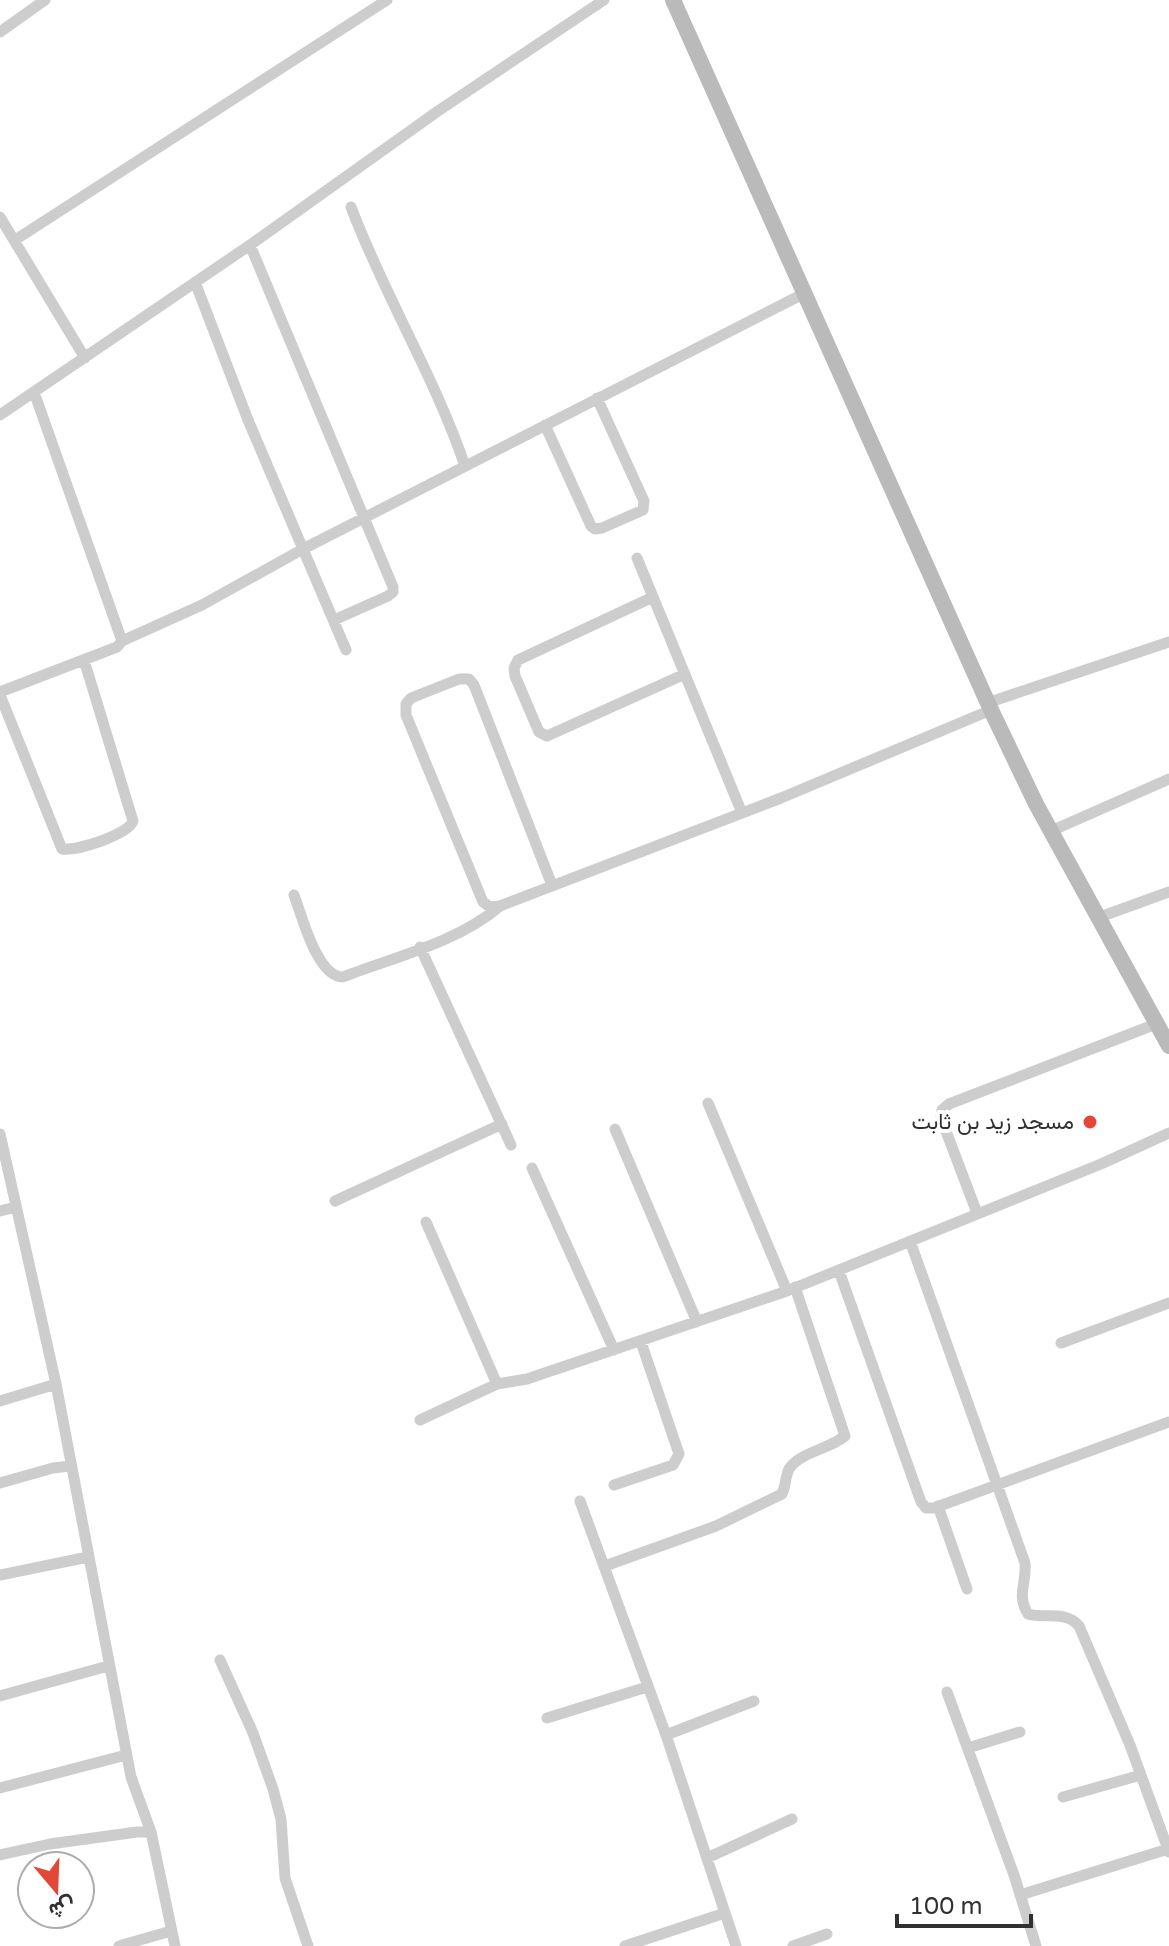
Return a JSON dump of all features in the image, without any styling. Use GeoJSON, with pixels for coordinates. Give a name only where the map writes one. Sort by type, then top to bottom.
{"type":"FeatureCollection","features":[{"type":"Feature","properties":{"kind":"main road"},"geometry":{"type":"LineString","coordinates":[[673,0],[989,707],[1097,918],[1169,1046]]}},
{"type":"Feature","properties":{"kind":"street"},"geometry":{"type":"LineString","coordinates":[[0,32],[30,4],[45,0]]}},
{"type":"Feature","properties":{"kind":"street"},"geometry":{"type":"LineString","coordinates":[[15,240],[387,0]]}},
{"type":"Feature","properties":{"kind":"street"},"geometry":{"type":"LineString","coordinates":[[0,415],[250,245],[438,111],[604,0]]}},
{"type":"Feature","properties":{"kind":"street"},"geometry":{"type":"LineString","coordinates":[[351,207],[465,466]]}},
{"type":"Feature","properties":{"kind":"street"},"geometry":{"type":"LineString","coordinates":[[0,217],[85,358]]}},
{"type":"Feature","properties":{"kind":"street"},"geometry":{"type":"LineString","coordinates":[[250,245],[366,518],[393,592],[334,620]]}},
{"type":"Feature","properties":{"kind":"street"},"geometry":{"type":"LineString","coordinates":[[195,282],[248,420],[346,650]]}},
{"type":"Feature","properties":{"kind":"street"},"geometry":{"type":"LineString","coordinates":[[84,660],[133,821],[126,831],[75,849],[62,849],[0,694],[84,660],[117,647],[122,641],[202,605],[303,549],[803,294]]}},
{"type":"Feature","properties":{"kind":"street"},"geometry":{"type":"LineString","coordinates":[[34,392],[122,641]]}},
{"type":"Feature","properties":{"kind":"street"},"geometry":{"type":"LineString","coordinates":[[545,425],[595,529],[643,510],[644,501],[597,398]]}},
{"type":"Feature","properties":{"kind":"street"},"geometry":{"type":"LineString","coordinates":[[637,558],[742,813]]}},
{"type":"Feature","properties":{"kind":"street"},"geometry":{"type":"LineString","coordinates":[[653,597],[518,660],[514,668],[515,676],[539,732],[547,736],[685,674]]}},
{"type":"Feature","properties":{"kind":"street"},"geometry":{"type":"LineString","coordinates":[[294,895],[325,969],[336,977],[343,977],[475,924],[500,906],[742,813],[989,707],[1169,642]]}},
{"type":"Feature","properties":{"kind":"street"},"geometry":{"type":"LineString","coordinates":[[500,906],[490,907],[483,902],[406,715],[406,704],[411,698],[459,679],[469,679],[474,685],[552,885]]}},
{"type":"Feature","properties":{"kind":"street"},"geometry":{"type":"LineString","coordinates":[[1051,831],[1169,779]]}},
{"type":"Feature","properties":{"kind":"street"},"geometry":{"type":"LineString","coordinates":[[1097,918],[1169,892]]}},
{"type":"Feature","properties":{"kind":"street"},"geometry":{"type":"LineString","coordinates":[[420,947],[511,1145]]}},
{"type":"Feature","properties":{"kind":"street"},"geometry":{"type":"LineString","coordinates":[[977,1213],[941,1118],[942,1110],[949,1104],[1156,1024]]}},
{"type":"Feature","properties":{"kind":"street"},"geometry":{"type":"LineString","coordinates":[[605,1566],[716,1526],[776,1498],[785,1490],[787,1473],[792,1465],[845,1436],[791,1289],[708,1103]]}},
{"type":"Feature","properties":{"kind":"street"},"geometry":{"type":"LineString","coordinates":[[335,1201],[502,1124]]}},
{"type":"Feature","properties":{"kind":"street"},"geometry":{"type":"LineString","coordinates":[[615,1129],[697,1322]]}},
{"type":"Feature","properties":{"kind":"street"},"geometry":{"type":"LineString","coordinates":[[420,1420],[497,1384],[527,1379],[641,1342],[839,1271],[1169,1133]]}},
{"type":"Feature","properties":{"kind":"street"},"geometry":{"type":"LineString","coordinates":[[0,1134],[56,1384],[126,1755],[151,1832],[175,1946]]}},
{"type":"Feature","properties":{"kind":"street"},"geometry":{"type":"LineString","coordinates":[[532,1168],[614,1350]]}},
{"type":"Feature","properties":{"kind":"street"},"geometry":{"type":"LineString","coordinates":[[0,1211],[16,1207]]}},
{"type":"Feature","properties":{"kind":"street"},"geometry":{"type":"LineString","coordinates":[[426,1222],[497,1384]]}},
{"type":"Feature","properties":{"kind":"street"},"geometry":{"type":"LineString","coordinates":[[910,1241],[1025,1563],[1021,1604],[1028,1614],[1038,1617],[1066,1616],[1079,1626],[1141,1775],[1168,1850],[1020,1895]]}},
{"type":"Feature","properties":{"kind":"street"},"geometry":{"type":"LineString","coordinates":[[839,1271],[921,1502],[926,1508],[1169,1422]]}},
{"type":"Feature","properties":{"kind":"street"},"geometry":{"type":"LineString","coordinates":[[1061,1343],[1169,1303]]}},
{"type":"Feature","properties":{"kind":"street"},"geometry":{"type":"LineString","coordinates":[[614,1485],[673,1465],[679,1454],[641,1342]]}},
{"type":"Feature","properties":{"kind":"street"},"geometry":{"type":"LineString","coordinates":[[0,1401],[56,1384]]}},
{"type":"Feature","properties":{"kind":"street"},"geometry":{"type":"LineString","coordinates":[[0,1483],[70,1466]]}},
{"type":"Feature","properties":{"kind":"street"},"geometry":{"type":"LineString","coordinates":[[580,1501],[666,1735],[736,1946]]}},
{"type":"Feature","properties":{"kind":"street"},"geometry":{"type":"LineString","coordinates":[[938,1506],[967,1589]]}},
{"type":"Feature","properties":{"kind":"street"},"geometry":{"type":"LineString","coordinates":[[0,1575],[88,1557]]}},
{"type":"Feature","properties":{"kind":"street"},"geometry":{"type":"LineString","coordinates":[[220,1660],[253,1733],[273,1789],[281,1819],[285,1878],[308,1946]]}},
{"type":"Feature","properties":{"kind":"street"},"geometry":{"type":"LineString","coordinates":[[0,1696],[108,1666]]}},
{"type":"Feature","properties":{"kind":"street"},"geometry":{"type":"LineString","coordinates":[[547,1718],[647,1687]]}},
{"type":"Feature","properties":{"kind":"street"},"geometry":{"type":"LineString","coordinates":[[947,1692],[1036,1946]]}},
{"type":"Feature","properties":{"kind":"street"},"geometry":{"type":"LineString","coordinates":[[666,1735],[754,1701]]}},
{"type":"Feature","properties":{"kind":"street"},"geometry":{"type":"LineString","coordinates":[[968,1748],[1020,1732]]}},
{"type":"Feature","properties":{"kind":"street"},"geometry":{"type":"LineString","coordinates":[[0,1788],[126,1755]]}},
{"type":"Feature","properties":{"kind":"street"},"geometry":{"type":"LineString","coordinates":[[1063,1797],[1141,1775]]}},
{"type":"Feature","properties":{"kind":"street"},"geometry":{"type":"LineString","coordinates":[[707,1858],[792,1819]]}},
{"type":"Feature","properties":{"kind":"street"},"geometry":{"type":"LineString","coordinates":[[0,1855],[63,1842],[151,1832]]}},
{"type":"Feature","properties":{"kind":"street"},"geometry":{"type":"LineString","coordinates":[[625,1946],[725,1913]]}},
{"type":"Feature","properties":{"kind":"street"},"geometry":{"type":"LineString","coordinates":[[119,1946],[171,1931]]}},
{"type":"Feature","properties":{"kind":"street"},"geometry":{"type":"LineString","coordinates":[[793,1946],[827,1934]]}},
{"type":"Feature","properties":{"kind":"place","name":"مسجد زيد بن ثابت"},"geometry":{"type":"Point","coordinates":[1090,1122]}}]}
